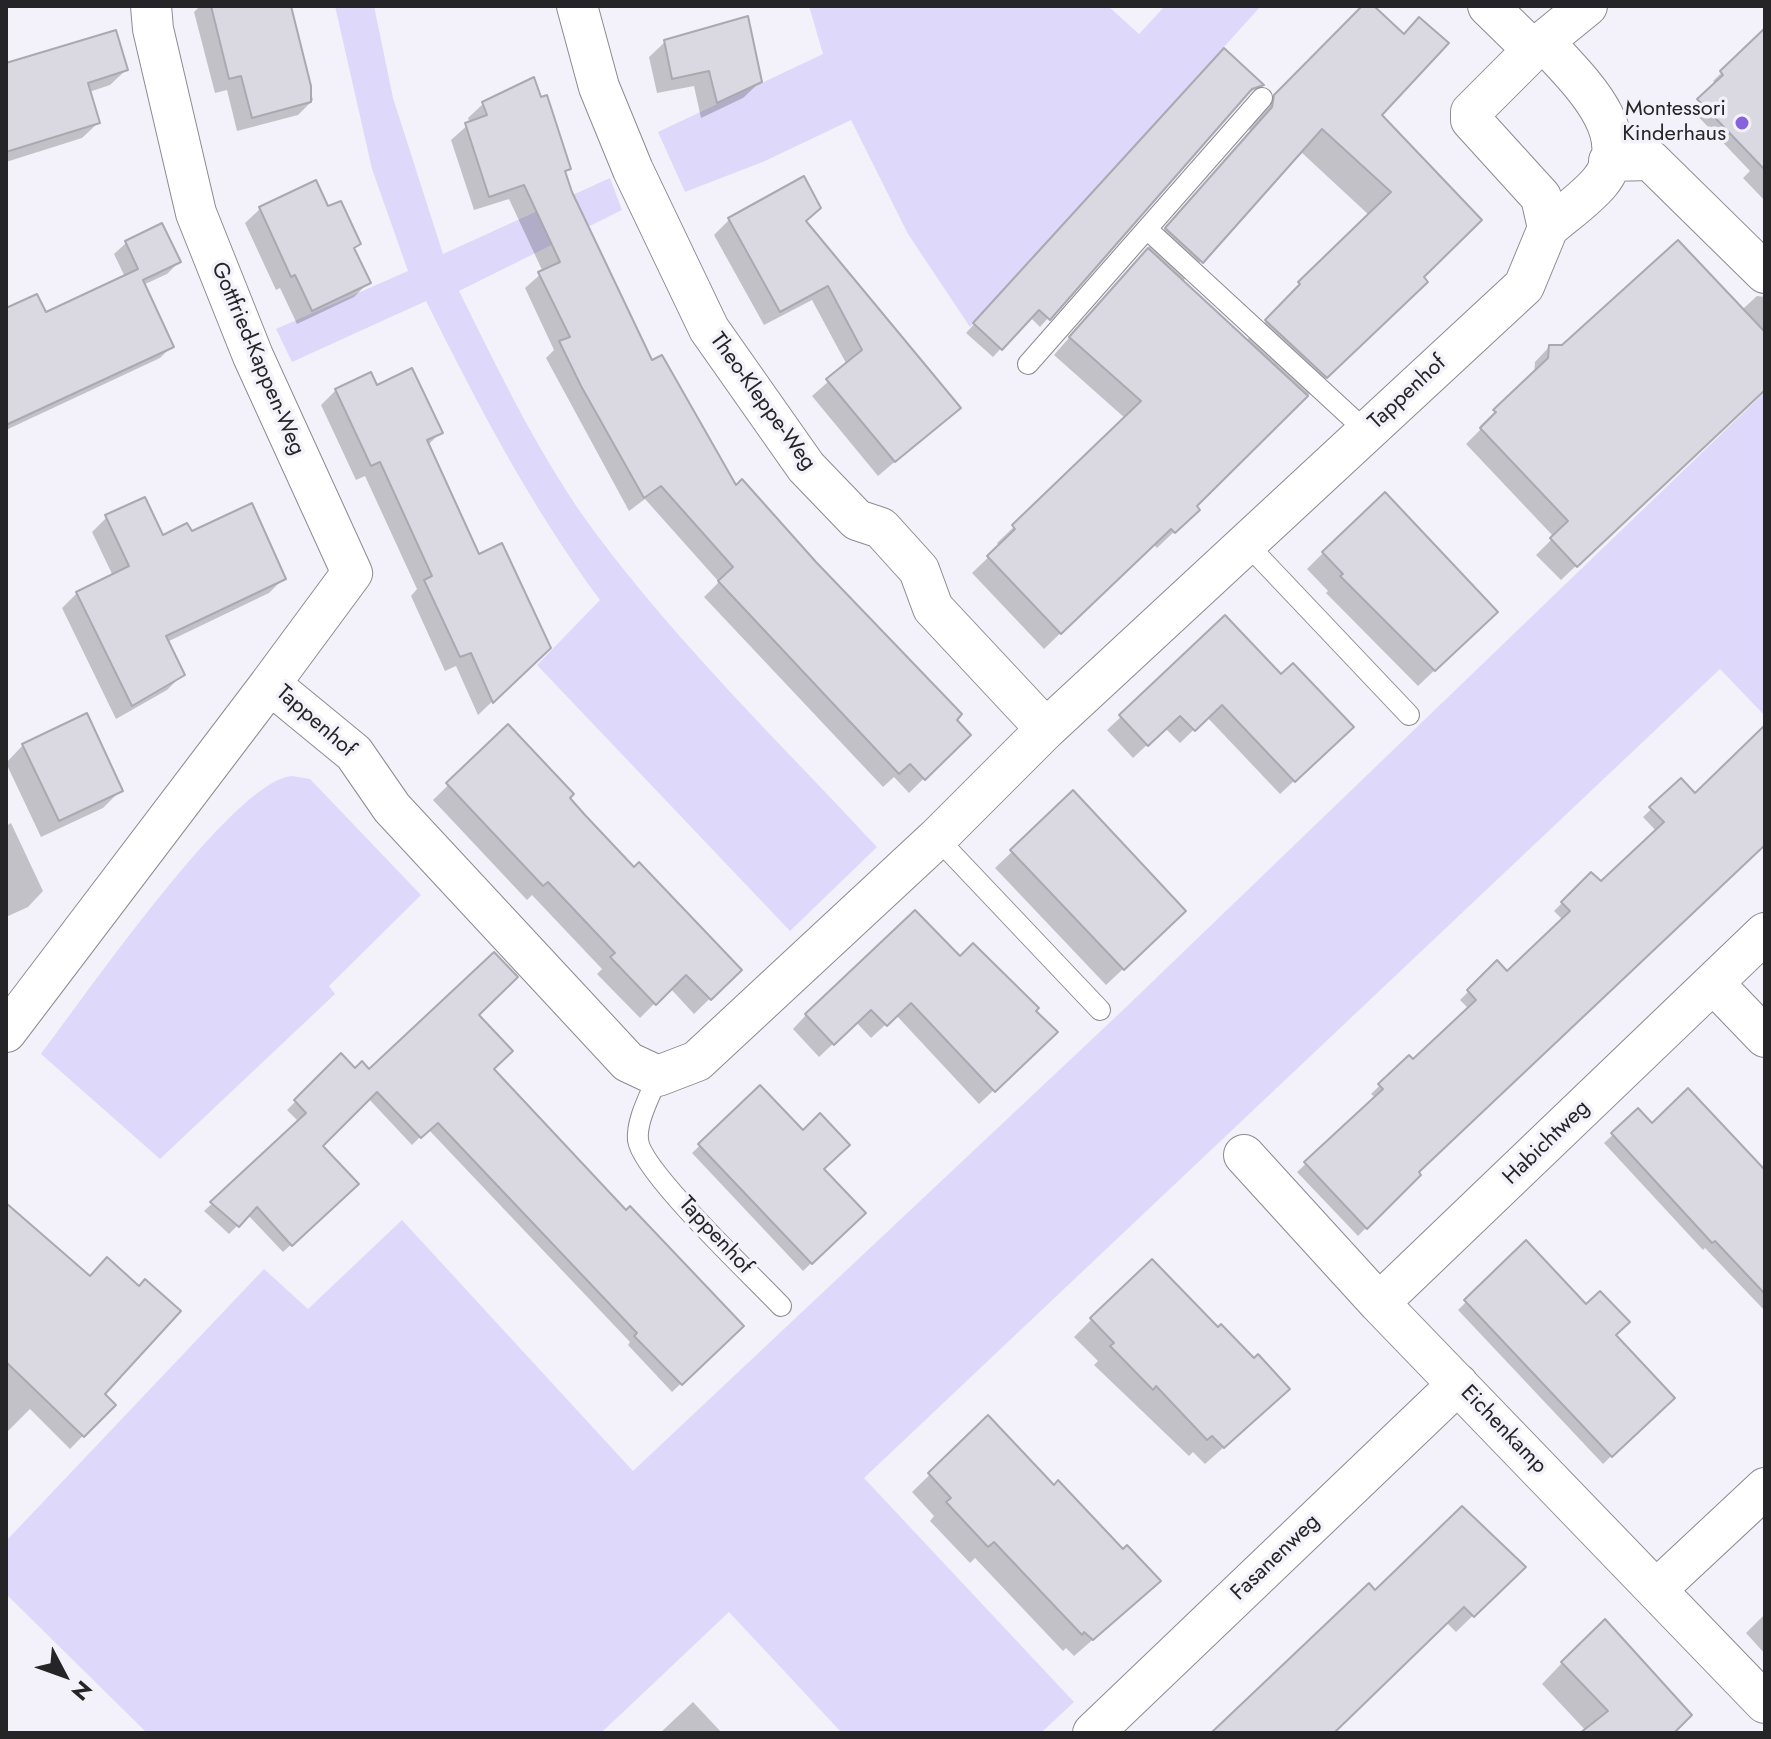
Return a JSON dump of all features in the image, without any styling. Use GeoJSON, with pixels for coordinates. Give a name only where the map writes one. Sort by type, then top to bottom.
{"type":"FeatureCollection","features":[{"type":"Feature","properties":{"kind":"street","name":"Gottfried-Kappen-Weg"},"geometry":{"type":"LineString","coordinates":[[151,6],[153,29],[196,213],[253,356],[352,573],[270,684]]}},
{"type":"Feature","properties":{"kind":"street","name":"Theo-Kleppe-Weg"},"geometry":{"type":"LineString","coordinates":[[577,6],[610,114],[709,329],[806,467],[857,520],[881,528],[919,570],[933,608],[1046,729]]}},
{"type":"Feature","properties":{"kind":"street"},"geometry":{"type":"LineString","coordinates":[[1488,6],[1538,46],[1599,104],[1609,131],[1609,161],[1650,160],[1765,273]]}},
{"type":"Feature","properties":{"kind":"street"},"geometry":{"type":"LineString","coordinates":[[1548,228],[1541,197],[1471,120],[1475,106],[1538,46],[1587,6]]}},
{"type":"Feature","properties":{"kind":"street","name":"Tappenhof"},"geometry":{"type":"LineString","coordinates":[[6,1032],[270,684],[354,753],[392,808],[628,1062],[658,1076],[697,1061],[937,838],[1046,729],[1524,286],[1548,228],[1602,180],[1609,161]]}},
{"type":"Feature","properties":{"kind":"street","name":"Habichtweg"},"geometry":{"type":"LineString","coordinates":[[1379,1303],[1765,933]]}},
{"type":"Feature","properties":{"kind":"street"},"geometry":{"type":"LineString","coordinates":[[1714,984],[1765,1037]]}},
{"type":"Feature","properties":{"kind":"street","name":"Eichenkamp"},"geometry":{"type":"LineString","coordinates":[[1244,1155],[1379,1303],[1765,1703]]}},
{"type":"Feature","properties":{"kind":"street","name":"Fasanenweg"},"geometry":{"type":"LineString","coordinates":[[1093,1733],[1458,1384]]}},
{"type":"Feature","properties":{"kind":"street"},"geometry":{"type":"LineString","coordinates":[[1657,1589],[1765,1488]]}},
{"type":"Feature","properties":{"kind":"lane"},"geometry":{"type":"LineString","coordinates":[[1028,364],[1262,98]]}},
{"type":"Feature","properties":{"kind":"lane"},"geometry":{"type":"LineString","coordinates":[[1148,230],[1366,431]]}},
{"type":"Feature","properties":{"kind":"lane"},"geometry":{"type":"LineString","coordinates":[[1246,543],[1409,715]]}},
{"type":"Feature","properties":{"kind":"lane"},"geometry":{"type":"LineString","coordinates":[[937,838],[1100,1010]]}},
{"type":"Feature","properties":{"kind":"lane","name":"Tappenhof"},"geometry":{"type":"LineString","coordinates":[[658,1076],[638,1130],[638,1143],[653,1170],[781,1306]]}},
{"type":"Feature","properties":{"kind":"shaded area"},"geometry":{"type":"Polygon","coordinates":[[[335,6],[374,6],[393,98],[443,254],[610,178],[622,210],[459,291],[540,447],[597,535],[697,656],[877,847],[790,931],[537,665],[600,600],[507,455],[426,301],[292,362],[276,329],[408,271],[372,169],[335,6]]]}},
{"type":"Feature","properties":{"kind":"shaded area"},"geometry":{"type":"Polygon","coordinates":[[[809,6],[1108,6],[1139,34],[1165,6],[1261,6],[970,327],[908,234],[851,120],[765,161],[685,192],[658,132],[823,54],[809,6]]]}},
{"type":"Feature","properties":{"kind":"shaded area"},"geometry":{"type":"Polygon","coordinates":[[[1765,392],[1765,716],[1720,669],[864,1478],[1074,1702],[1041,1733],[842,1733],[729,1612],[601,1733],[147,1733],[6,1594],[6,1541],[264,1269],[308,1309],[402,1220],[633,1471],[1122,1011],[1765,392]]]}},
{"type":"Feature","properties":{"kind":"shaded area"},"geometry":{"type":"Polygon","coordinates":[[[292,776],[310,779],[421,895],[329,986],[335,994],[160,1159],[41,1054],[123,943],[198,851],[266,787],[292,776]]]}},
{"type":"Feature","properties":{"kind":"building"},"geometry":{"type":"Polygon","coordinates":[[[211,6],[291,6],[311,86],[311,102],[252,118],[241,76],[229,79],[211,6]]]}},
{"type":"Feature","properties":{"kind":"building"},"geometry":{"type":"Polygon","coordinates":[[[1362,6],[1374,6],[1404,34],[1419,17],[1449,43],[1382,115],[1482,220],[1424,277],[1428,282],[1327,378],[1265,320],[1300,284],[1298,282],[1391,192],[1322,129],[1203,263],[1165,228],[1272,107],[1274,95],[1362,6]]]}},
{"type":"Feature","properties":{"kind":"building"},"geometry":{"type":"Polygon","coordinates":[[[748,16],[762,82],[717,103],[709,71],[672,79],[664,40],[748,16]]]}},
{"type":"Feature","properties":{"kind":"building","name":"Montessori Kinderhaus"},"geometry":{"type":"Polygon","coordinates":[[[1765,28],[1765,170],[1697,99],[1723,75],[1720,71],[1765,28]]]}},
{"type":"Feature","properties":{"kind":"building"},"geometry":{"type":"Polygon","coordinates":[[[116,30],[128,70],[88,83],[100,123],[6,152],[6,63],[116,30]]]}},
{"type":"Feature","properties":{"kind":"building"},"geometry":{"type":"Polygon","coordinates":[[[1224,48],[1264,85],[1252,89],[1050,320],[1039,310],[1002,350],[973,323],[1224,48]]]}},
{"type":"Feature","properties":{"kind":"building"},"geometry":{"type":"Polygon","coordinates":[[[534,77],[541,97],[547,95],[571,169],[565,171],[572,192],[652,360],[662,355],[736,485],[742,479],[816,562],[962,714],[957,720],[971,735],[925,780],[910,764],[899,774],[718,581],[733,567],[661,486],[644,498],[581,386],[559,341],[570,337],[538,272],[560,262],[524,185],[489,197],[465,123],[487,115],[482,102],[534,77]]]}},
{"type":"Feature","properties":{"kind":"building"},"geometry":{"type":"Polygon","coordinates":[[[804,176],[821,208],[806,221],[961,408],[895,462],[826,379],[862,350],[828,286],[780,312],[728,218],[804,176]]]}},
{"type":"Feature","properties":{"kind":"building"},"geometry":{"type":"Polygon","coordinates":[[[316,180],[328,206],[341,201],[361,244],[354,248],[371,283],[312,311],[295,275],[291,277],[259,207],[316,180]]]}},
{"type":"Feature","properties":{"kind":"building"},"geometry":{"type":"Polygon","coordinates":[[[162,223],[181,262],[143,280],[174,347],[6,425],[6,308],[37,294],[46,312],[138,269],[125,241],[162,223]]]}},
{"type":"Feature","properties":{"kind":"building"},"geometry":{"type":"Polygon","coordinates":[[[1678,240],[1765,332],[1765,390],[1577,567],[1550,538],[1568,521],[1480,428],[1496,412],[1493,410],[1548,358],[1549,345],[1562,345],[1678,240]]]}},
{"type":"Feature","properties":{"kind":"building"},"geometry":{"type":"Polygon","coordinates":[[[1148,248],[1308,396],[1197,506],[1200,510],[1175,533],[1171,529],[1061,634],[987,556],[1015,529],[1012,525],[1141,401],[1069,337],[1148,248]]]}},
{"type":"Feature","properties":{"kind":"building"},"geometry":{"type":"Polygon","coordinates":[[[412,368],[443,433],[427,440],[479,554],[502,543],[551,648],[493,703],[471,653],[460,657],[424,580],[432,576],[380,462],[371,466],[335,389],[371,372],[377,385],[412,368]]]}},
{"type":"Feature","properties":{"kind":"building"},"geometry":{"type":"Polygon","coordinates":[[[1385,492],[1498,612],[1435,671],[1340,576],[1343,574],[1322,552],[1385,492]]]}},
{"type":"Feature","properties":{"kind":"building"},"geometry":{"type":"Polygon","coordinates":[[[145,497],[163,535],[187,523],[192,531],[252,503],[286,579],[166,636],[185,675],[132,706],[76,592],[129,566],[105,515],[145,497]]]}},
{"type":"Feature","properties":{"kind":"building"},"geometry":{"type":"Polygon","coordinates":[[[1225,615],[1281,674],[1293,663],[1354,727],[1295,782],[1222,705],[1195,731],[1180,716],[1148,746],[1119,715],[1225,615]]]}},
{"type":"Feature","properties":{"kind":"building"},"geometry":{"type":"Polygon","coordinates":[[[87,713],[123,791],[59,821],[22,744],[87,713]]]}},
{"type":"Feature","properties":{"kind":"building"},"geometry":{"type":"Polygon","coordinates":[[[508,724],[574,794],[570,798],[634,867],[639,862],[742,970],[711,1000],[686,975],[656,1005],[610,957],[615,953],[548,882],[543,886],[446,783],[508,724]]]}},
{"type":"Feature","properties":{"kind":"building"},"geometry":{"type":"Polygon","coordinates":[[[1765,725],[1765,845],[1419,1172],[1421,1175],[1367,1229],[1304,1162],[1383,1089],[1378,1084],[1409,1055],[1413,1059],[1476,1000],[1467,990],[1497,960],[1507,971],[1570,911],[1561,902],[1591,872],[1601,881],[1664,822],[1649,807],[1681,778],[1695,793],[1765,725]]]}},
{"type":"Feature","properties":{"kind":"building"},"geometry":{"type":"Polygon","coordinates":[[[1073,790],[1186,911],[1124,970],[1010,850],[1073,790]]]}},
{"type":"Feature","properties":{"kind":"building"},"geometry":{"type":"Polygon","coordinates":[[[915,910],[960,956],[973,943],[1039,1008],[1036,1011],[1058,1032],[995,1092],[911,1003],[887,1026],[871,1010],[834,1045],[805,1014],[915,910]]]}},
{"type":"Feature","properties":{"kind":"building"},"geometry":{"type":"Polygon","coordinates":[[[494,952],[518,977],[479,1015],[513,1051],[494,1069],[626,1210],[630,1206],[744,1326],[682,1385],[634,1336],[637,1333],[438,1123],[421,1138],[377,1092],[323,1146],[359,1184],[292,1246],[257,1207],[239,1227],[210,1202],[306,1113],[294,1100],[341,1053],[355,1068],[362,1061],[369,1069],[494,952]]]}},
{"type":"Feature","properties":{"kind":"building"},"geometry":{"type":"Polygon","coordinates":[[[760,1085],[803,1130],[820,1113],[850,1145],[824,1169],[866,1213],[812,1264],[698,1144],[760,1085]]]}},
{"type":"Feature","properties":{"kind":"building"},"geometry":{"type":"Polygon","coordinates":[[[1688,1088],[1765,1170],[1765,1294],[1715,1241],[1712,1243],[1611,1133],[1638,1108],[1652,1123],[1688,1088]]]}},
{"type":"Feature","properties":{"kind":"building"},"geometry":{"type":"Polygon","coordinates":[[[6,1203],[90,1276],[107,1257],[139,1286],[145,1279],[181,1311],[105,1394],[116,1405],[84,1437],[6,1362],[6,1203]]]}},
{"type":"Feature","properties":{"kind":"building"},"geometry":{"type":"Polygon","coordinates":[[[1526,1240],[1586,1304],[1600,1291],[1630,1322],[1616,1335],[1675,1398],[1612,1457],[1464,1300],[1526,1240]]]}},
{"type":"Feature","properties":{"kind":"building"},"geometry":{"type":"Polygon","coordinates":[[[1152,1259],[1218,1327],[1221,1324],[1254,1358],[1258,1354],[1290,1389],[1224,1448],[1212,1436],[1207,1440],[1156,1386],[1153,1390],[1110,1346],[1114,1343],[1090,1318],[1152,1259]]]}},
{"type":"Feature","properties":{"kind":"building"},"geometry":{"type":"Polygon","coordinates":[[[988,1415],[1054,1485],[1058,1480],[1123,1549],[1127,1545],[1161,1581],[1093,1640],[1084,1632],[1082,1635],[994,1542],[988,1547],[946,1502],[951,1498],[928,1473],[988,1415]]]}},
{"type":"Feature","properties":{"kind":"building"},"geometry":{"type":"Polygon","coordinates":[[[1462,1506],[1526,1567],[1474,1617],[1464,1607],[1334,1733],[1211,1733],[1369,1583],[1375,1590],[1462,1506]]]}},
{"type":"Feature","properties":{"kind":"building"},"geometry":{"type":"Polygon","coordinates":[[[1605,1619],[1692,1715],[1674,1733],[1580,1733],[1608,1711],[1561,1662],[1605,1619]]]}},
{"type":"Feature","properties":{"kind":"place","name":"Montessori Kinderhaus"},"geometry":{"type":"Point","coordinates":[1742,123]}}]}
